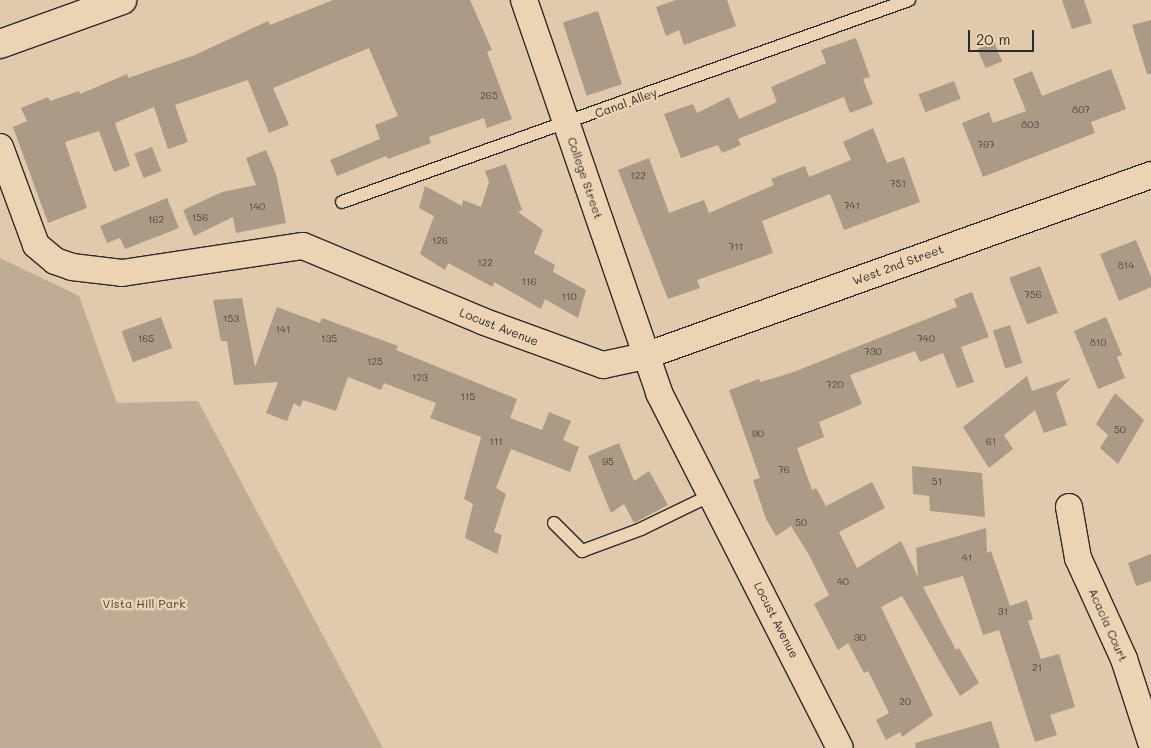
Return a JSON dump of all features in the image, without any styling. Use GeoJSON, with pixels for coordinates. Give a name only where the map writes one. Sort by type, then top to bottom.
{"type":"FeatureCollection","features":[{"type":"Feature","properties":{"kind":"street"},"geometry":{"type":"LineString","coordinates":[[0,44],[122,0]]}},
{"type":"Feature","properties":{"kind":"street","name":"College Street"},"geometry":{"type":"LineString","coordinates":[[524,0],[645,356]]}},
{"type":"Feature","properties":{"kind":"street","name":"Locust Avenue"},"geometry":{"type":"LineString","coordinates":[[0,147],[36,245],[55,260],[72,268],[122,273],[302,246],[482,321],[603,365],[645,356],[659,393],[713,494],[840,748]]}},
{"type":"Feature","properties":{"kind":"street","name":"West 2nd Street"},"geometry":{"type":"LineString","coordinates":[[645,356],[1151,175]]}},
{"type":"Feature","properties":{"kind":"street","name":"Acacia Court"},"geometry":{"type":"LineString","coordinates":[[1069,507],[1078,558],[1124,659],[1151,742]]}},
{"type":"Feature","properties":{"kind":"lane","name":"Canal Alley"},"geometry":{"type":"LineString","coordinates":[[342,202],[567,124],[909,0]]}},
{"type":"Feature","properties":{"kind":"lane"},"geometry":{"type":"LineString","coordinates":[[554,523],[582,551],[641,529],[713,494]]}},
{"type":"Feature","properties":{"kind":"green space","name":"Vista Hill Park"},"geometry":{"type":"Polygon","coordinates":[[[0,258],[79,296],[117,403],[198,401],[383,748],[0,748],[0,258]]]}},
{"type":"Feature","properties":{"kind":"building"},"geometry":{"type":"Polygon","coordinates":[[[333,0],[470,0],[492,50],[487,52],[512,119],[487,128],[484,118],[429,137],[431,143],[388,159],[386,156],[337,176],[330,160],[380,139],[375,125],[398,116],[369,48],[273,88],[289,125],[269,133],[248,80],[175,105],[188,142],[168,149],[154,107],[115,123],[130,166],[114,172],[99,131],[65,142],[87,208],[48,223],[13,127],[27,121],[21,108],[48,97],[50,101],[79,91],[80,94],[127,74],[128,78],[195,55],[268,21],[270,25],[333,0]]]}},
{"type":"Feature","properties":{"kind":"building"},"geometry":{"type":"Polygon","coordinates":[[[676,0],[727,0],[736,26],[684,45],[679,30],[666,36],[656,7],[676,0]]]}},
{"type":"Feature","properties":{"kind":"building"},"geometry":{"type":"Polygon","coordinates":[[[1062,0],[1084,0],[1092,23],[1072,29],[1062,0]]]}},
{"type":"Feature","properties":{"kind":"building"},"geometry":{"type":"Polygon","coordinates":[[[598,11],[622,84],[587,96],[563,22],[598,11]]]}},
{"type":"Feature","properties":{"kind":"building"},"geometry":{"type":"Polygon","coordinates":[[[1151,20],[1151,74],[1147,74],[1132,25],[1151,20]]]}},
{"type":"Feature","properties":{"kind":"building"},"geometry":{"type":"Polygon","coordinates":[[[856,38],[870,77],[863,79],[873,104],[850,113],[844,97],[738,139],[741,145],[722,153],[718,145],[681,158],[664,114],[693,104],[697,113],[729,97],[739,119],[777,102],[771,87],[826,63],[821,50],[856,38]]]}},
{"type":"Feature","properties":{"kind":"building"},"geometry":{"type":"Polygon","coordinates":[[[994,42],[1002,61],[986,68],[977,49],[994,42]]]}},
{"type":"Feature","properties":{"kind":"building"},"geometry":{"type":"Polygon","coordinates":[[[1111,69],[1126,109],[1091,122],[1095,133],[983,177],[962,123],[989,112],[993,123],[1026,111],[1013,79],[1032,71],[1042,96],[1111,69]]]}},
{"type":"Feature","properties":{"kind":"building"},"geometry":{"type":"Polygon","coordinates":[[[954,81],[961,99],[925,112],[919,95],[954,81]]]}},
{"type":"Feature","properties":{"kind":"building"},"geometry":{"type":"Polygon","coordinates":[[[873,128],[887,163],[904,157],[920,202],[844,230],[830,194],[762,221],[773,253],[697,280],[700,288],[668,299],[618,170],[649,158],[669,213],[704,200],[709,213],[774,185],[771,179],[805,166],[809,177],[851,160],[843,142],[873,128]]]}},
{"type":"Feature","properties":{"kind":"building"},"geometry":{"type":"Polygon","coordinates":[[[152,147],[161,171],[144,178],[134,154],[152,147]]]}},
{"type":"Feature","properties":{"kind":"building"},"geometry":{"type":"Polygon","coordinates":[[[266,150],[276,174],[286,223],[236,233],[233,217],[194,236],[183,210],[222,192],[256,185],[246,158],[266,150]]]}},
{"type":"Feature","properties":{"kind":"building"},"geometry":{"type":"Polygon","coordinates":[[[506,164],[522,210],[518,212],[543,230],[534,253],[555,265],[553,272],[586,290],[578,318],[545,299],[541,309],[494,282],[493,287],[448,263],[445,270],[420,254],[434,216],[419,208],[425,186],[462,206],[463,200],[481,207],[489,182],[485,171],[506,164]]]}},
{"type":"Feature","properties":{"kind":"building"},"geometry":{"type":"Polygon","coordinates":[[[167,198],[179,228],[125,249],[120,238],[107,243],[100,226],[167,198]]]}},
{"type":"Feature","properties":{"kind":"building"},"geometry":{"type":"Polygon","coordinates":[[[1136,240],[1151,277],[1151,287],[1119,301],[1100,254],[1136,240]]]}},
{"type":"Feature","properties":{"kind":"building"},"geometry":{"type":"Polygon","coordinates":[[[1040,266],[1058,313],[1027,325],[1009,278],[1040,266]]]}},
{"type":"Feature","properties":{"kind":"building"},"geometry":{"type":"Polygon","coordinates":[[[972,292],[989,337],[961,347],[974,382],[957,388],[943,353],[920,362],[915,351],[850,375],[862,404],[819,422],[824,437],[797,448],[812,490],[816,488],[826,506],[872,482],[885,508],[839,532],[857,568],[901,541],[918,577],[916,548],[986,528],[987,553],[991,551],[1010,606],[1027,600],[1033,619],[1028,621],[1041,659],[1059,654],[1075,707],[1050,715],[1057,735],[1035,742],[999,630],[983,635],[963,576],[923,587],[956,650],[959,648],[979,683],[960,696],[902,596],[881,607],[933,715],[902,737],[900,732],[886,740],[876,720],[889,713],[868,671],[864,673],[848,643],[838,650],[814,604],[829,595],[808,553],[791,526],[776,536],[766,519],[753,480],[760,478],[729,390],[759,379],[760,382],[791,373],[957,307],[954,299],[972,292]]]}},
{"type":"Feature","properties":{"kind":"building"},"geometry":{"type":"Polygon","coordinates":[[[242,298],[255,367],[277,307],[320,323],[322,318],[398,346],[396,350],[517,399],[510,418],[542,430],[549,412],[571,421],[563,440],[579,447],[570,472],[511,449],[496,488],[506,494],[494,532],[502,535],[497,554],[465,538],[473,504],[464,499],[481,437],[430,418],[436,403],[384,383],[381,390],[348,377],[336,411],[303,400],[300,407],[294,403],[287,421],[266,413],[278,382],[234,385],[227,341],[221,341],[213,300],[242,298]]]}},
{"type":"Feature","properties":{"kind":"building"},"geometry":{"type":"Polygon","coordinates":[[[161,317],[172,348],[133,362],[122,331],[161,317]]]}},
{"type":"Feature","properties":{"kind":"building"},"geometry":{"type":"Polygon","coordinates":[[[1106,317],[1122,355],[1117,357],[1125,378],[1098,389],[1074,331],[1106,317]]]}},
{"type":"Feature","properties":{"kind":"building"},"geometry":{"type":"Polygon","coordinates":[[[1010,325],[1022,363],[1005,369],[993,331],[1010,325]]]}},
{"type":"Feature","properties":{"kind":"building"},"geometry":{"type":"Polygon","coordinates":[[[1027,376],[1032,391],[1071,378],[1056,393],[1067,425],[1044,433],[1035,410],[1004,435],[1013,449],[989,468],[963,427],[1027,376]]]}},
{"type":"Feature","properties":{"kind":"building"},"geometry":{"type":"Polygon","coordinates":[[[1115,393],[1144,420],[1118,464],[1100,448],[1108,435],[1096,424],[1115,393]]]}},
{"type":"Feature","properties":{"kind":"building"},"geometry":{"type":"Polygon","coordinates":[[[619,443],[634,481],[649,471],[668,505],[634,523],[624,504],[611,513],[588,456],[619,443]]]}},
{"type":"Feature","properties":{"kind":"building"},"geometry":{"type":"Polygon","coordinates":[[[912,466],[982,473],[985,517],[930,511],[929,496],[913,494],[912,466]]]}},
{"type":"Feature","properties":{"kind":"building"},"geometry":{"type":"Polygon","coordinates":[[[1151,554],[1151,581],[1136,586],[1128,563],[1151,554]]]}},
{"type":"Feature","properties":{"kind":"building"},"geometry":{"type":"Polygon","coordinates":[[[991,721],[1000,748],[916,748],[915,743],[991,721]]]}}]}
